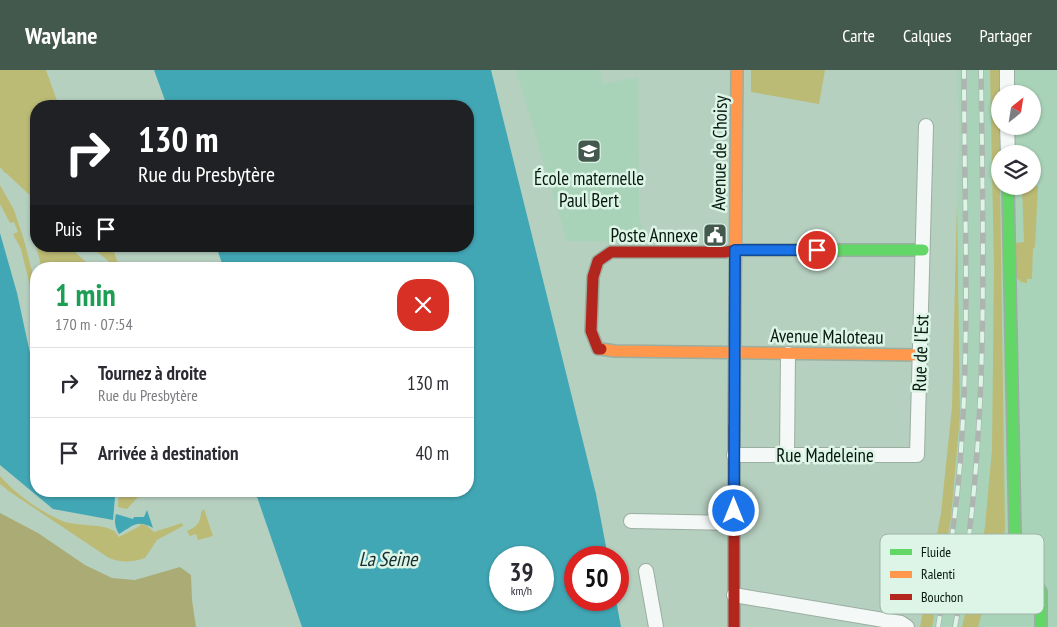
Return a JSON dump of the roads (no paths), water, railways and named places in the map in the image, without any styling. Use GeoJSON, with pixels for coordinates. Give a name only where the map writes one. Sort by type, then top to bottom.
{"type":"FeatureCollection","features":[{"type":"Feature","properties":{"kind":"street","name":"Avenue de Choisy"},"geometry":{"type":"LineString","coordinates":[[734,627],[737,70]]}},
{"type":"Feature","properties":{"kind":"street"},"geometry":{"type":"LineString","coordinates":[[1007,70],[1007,85]]}},
{"type":"Feature","properties":{"kind":"street","name":"Rue de l'Est"},"geometry":{"type":"LineString","coordinates":[[917,455],[926,126]]}},
{"type":"Feature","properties":{"kind":"street"},"geometry":{"type":"LineString","coordinates":[[1008,195],[1015,534]]}},
{"type":"Feature","properties":{"kind":"street"},"geometry":{"type":"LineString","coordinates":[[735,250],[922,250]]}},
{"type":"Feature","properties":{"kind":"street","name":"Avenue Maloteau"},"geometry":{"type":"LineString","coordinates":[[735,250],[726,252],[611,252],[598,261],[593,276],[591,331],[598,349],[615,351],[920,355]]}},
{"type":"Feature","properties":{"kind":"street"},"geometry":{"type":"LineString","coordinates":[[786,455],[788,354]]}},
{"type":"Feature","properties":{"kind":"street","name":"Rue Madeleine"},"geometry":{"type":"LineString","coordinates":[[734,455],[917,455]]}},
{"type":"Feature","properties":{"kind":"street"},"geometry":{"type":"LineString","coordinates":[[631,521],[734,523]]}},
{"type":"Feature","properties":{"kind":"street"},"geometry":{"type":"LineString","coordinates":[[646,571],[656,627]]}},
{"type":"Feature","properties":{"kind":"street"},"geometry":{"type":"LineString","coordinates":[[734,595],[901,623],[907,627]]}},
{"type":"Feature","properties":{"kind":"street"},"geometry":{"type":"LineString","coordinates":[[1041,614],[1041,627]]}},
{"type":"Feature","properties":{"kind":"water","name":"La Seine"},"geometry":{"type":"Polygon","coordinates":[[[154,70],[491,70],[596,494],[606,546],[564,546],[564,611],[618,611],[621,627],[302,627],[257,497],[474,497],[474,262],[222,262],[218,252],[474,252],[474,100],[165,100],[154,70]]]}},
{"type":"Feature","properties":{"kind":"water"},"geometry":{"type":"Polygon","coordinates":[[[0,233],[17,293],[30,353],[30,490],[0,465],[0,233]]]}},
{"type":"Feature","properties":{"kind":"water"},"geometry":{"type":"Polygon","coordinates":[[[39,497],[115,497],[113,520],[53,509],[39,497]]]}},
{"type":"Feature","properties":{"kind":"water"},"geometry":{"type":"Polygon","coordinates":[[[147,510],[153,528],[148,525],[139,524],[119,534],[115,524],[116,514],[133,519],[134,517],[144,517],[147,510]]]}},
{"type":"Feature","properties":{"kind":"railway"},"geometry":{"type":"LineString","coordinates":[[953,534],[964,403],[966,308],[964,70]]}},
{"type":"Feature","properties":{"kind":"railway"},"geometry":{"type":"LineString","coordinates":[[969,534],[979,419],[982,349],[981,70]]}},
{"type":"Feature","properties":{"kind":"railway"},"geometry":{"type":"LineString","coordinates":[[938,627],[940,614]]}},
{"type":"Feature","properties":{"kind":"railway"},"geometry":{"type":"LineString","coordinates":[[955,627],[957,614]]}},
{"type":"Feature","properties":{"kind":"place","name":"École maternelle Paul Bert"},"geometry":{"type":"Point","coordinates":[589,151]}},
{"type":"Feature","properties":{"kind":"place","name":"Poste Annexe"},"geometry":{"type":"Point","coordinates":[715,235]}}]}
